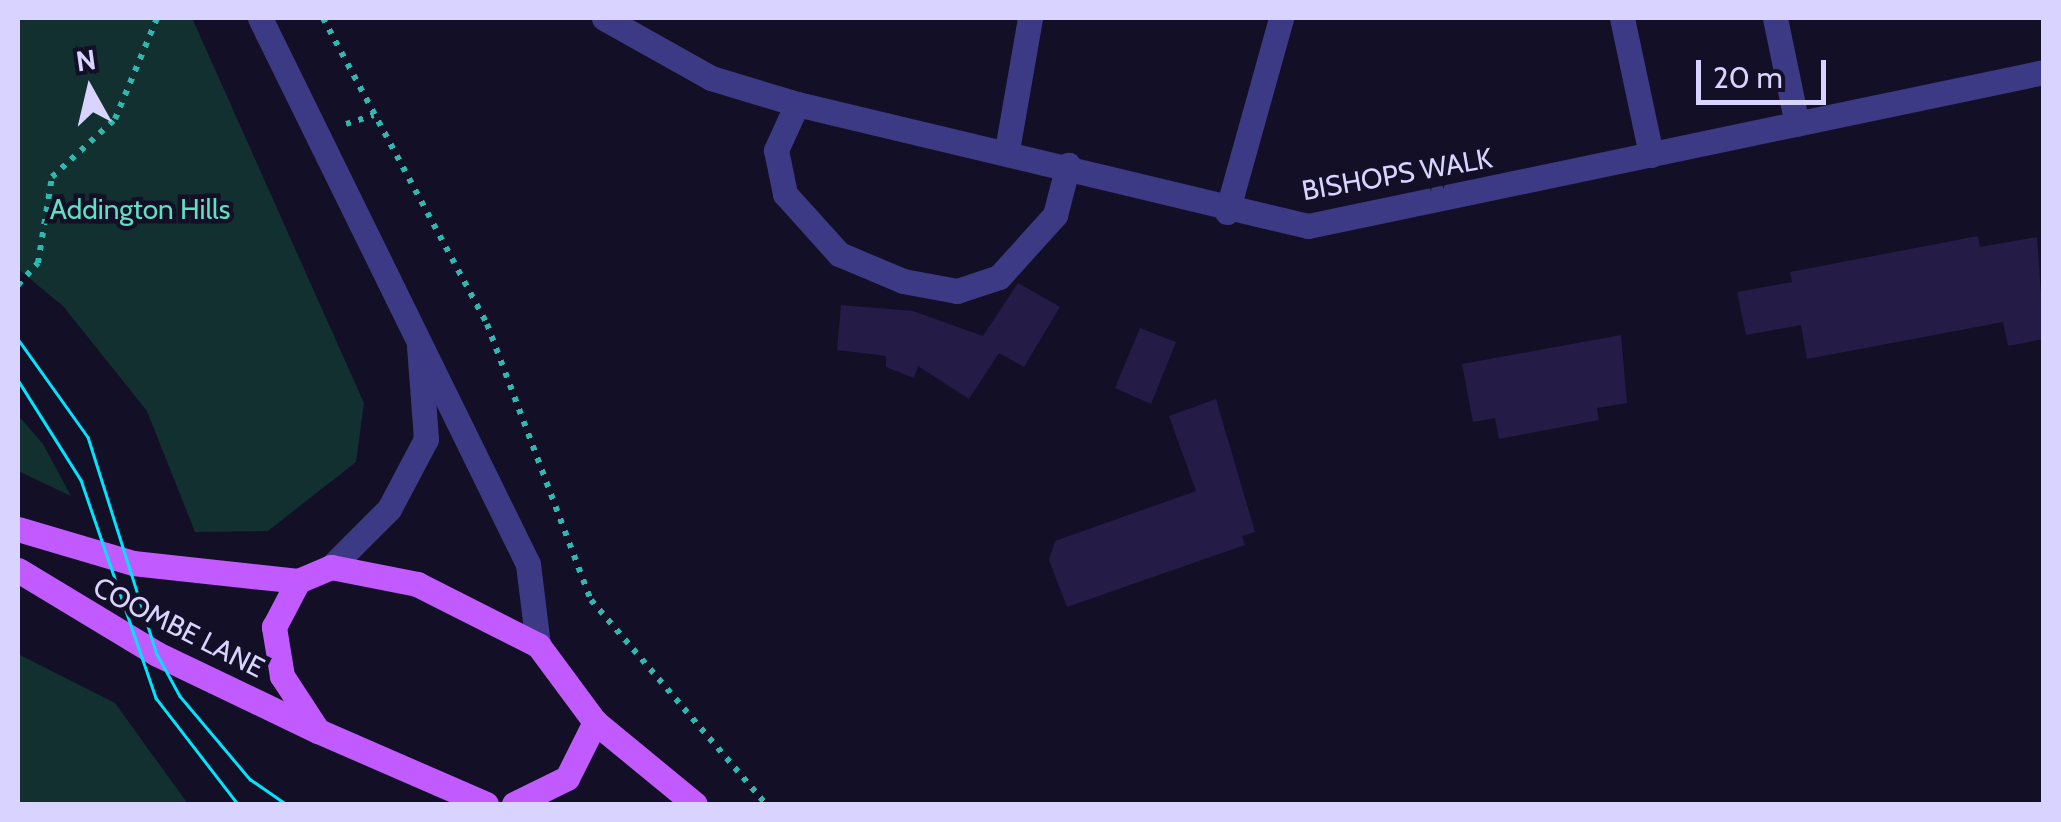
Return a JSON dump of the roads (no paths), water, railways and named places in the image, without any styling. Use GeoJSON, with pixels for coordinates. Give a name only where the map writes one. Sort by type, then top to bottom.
{"type":"FeatureCollection","features":[{"type":"Feature","properties":{"kind":"main road","name":"COOMBE LANE"},"geometry":{"type":"LineString","coordinates":[[18,529],[104,558],[298,582]]}},
{"type":"Feature","properties":{"kind":"main road"},"geometry":{"type":"LineString","coordinates":[[318,731],[282,676],[274,627],[298,582],[331,567],[417,584],[538,646],[595,722],[695,804]]}},
{"type":"Feature","properties":{"kind":"main road","name":"COOMBE LANE"},"geometry":{"type":"LineString","coordinates":[[18,570],[156,654],[318,731],[486,804]]}},
{"type":"Feature","properties":{"kind":"main road"},"geometry":{"type":"LineString","coordinates":[[514,804],[568,778],[595,722]]}},
{"type":"Feature","properties":{"kind":"street"},"geometry":{"type":"LineString","coordinates":[[260,18],[418,330],[528,564],[538,646]]}},
{"type":"Feature","properties":{"kind":"street","name":"BISHOPS WALK"},"geometry":{"type":"LineString","coordinates":[[604,18],[711,78],[797,104],[1068,165],[1227,212],[1308,226],[2044,72]]}},
{"type":"Feature","properties":{"kind":"street"},"geometry":{"type":"LineString","coordinates":[[1008,150],[1030,18]]}},
{"type":"Feature","properties":{"kind":"street"},"geometry":{"type":"LineString","coordinates":[[1227,212],[1281,18]]}},
{"type":"Feature","properties":{"kind":"street"},"geometry":{"type":"LineString","coordinates":[[1622,18],[1651,155]]}},
{"type":"Feature","properties":{"kind":"street"},"geometry":{"type":"LineString","coordinates":[[1775,18],[1797,124]]}},
{"type":"Feature","properties":{"kind":"street"},"geometry":{"type":"LineString","coordinates":[[797,104],[776,150],[785,194],[840,254],[904,281],[957,291],[999,277],[1056,214],[1068,165]]}},
{"type":"Feature","properties":{"kind":"street"},"geometry":{"type":"LineString","coordinates":[[331,567],[389,510],[426,439],[418,330]]}},
{"type":"Feature","properties":{"kind":"tram line"},"geometry":{"type":"LineString","coordinates":[[18,339],[88,437],[157,654],[180,696],[250,779],[286,804]]}},
{"type":"Feature","properties":{"kind":"tram line"},"geometry":{"type":"LineString","coordinates":[[18,380],[81,480],[156,698],[238,804]]}},
{"type":"Feature","properties":{"kind":"park label","name":"Addington Hills"},"geometry":{"type":"Point","coordinates":[140,209]}}]}
